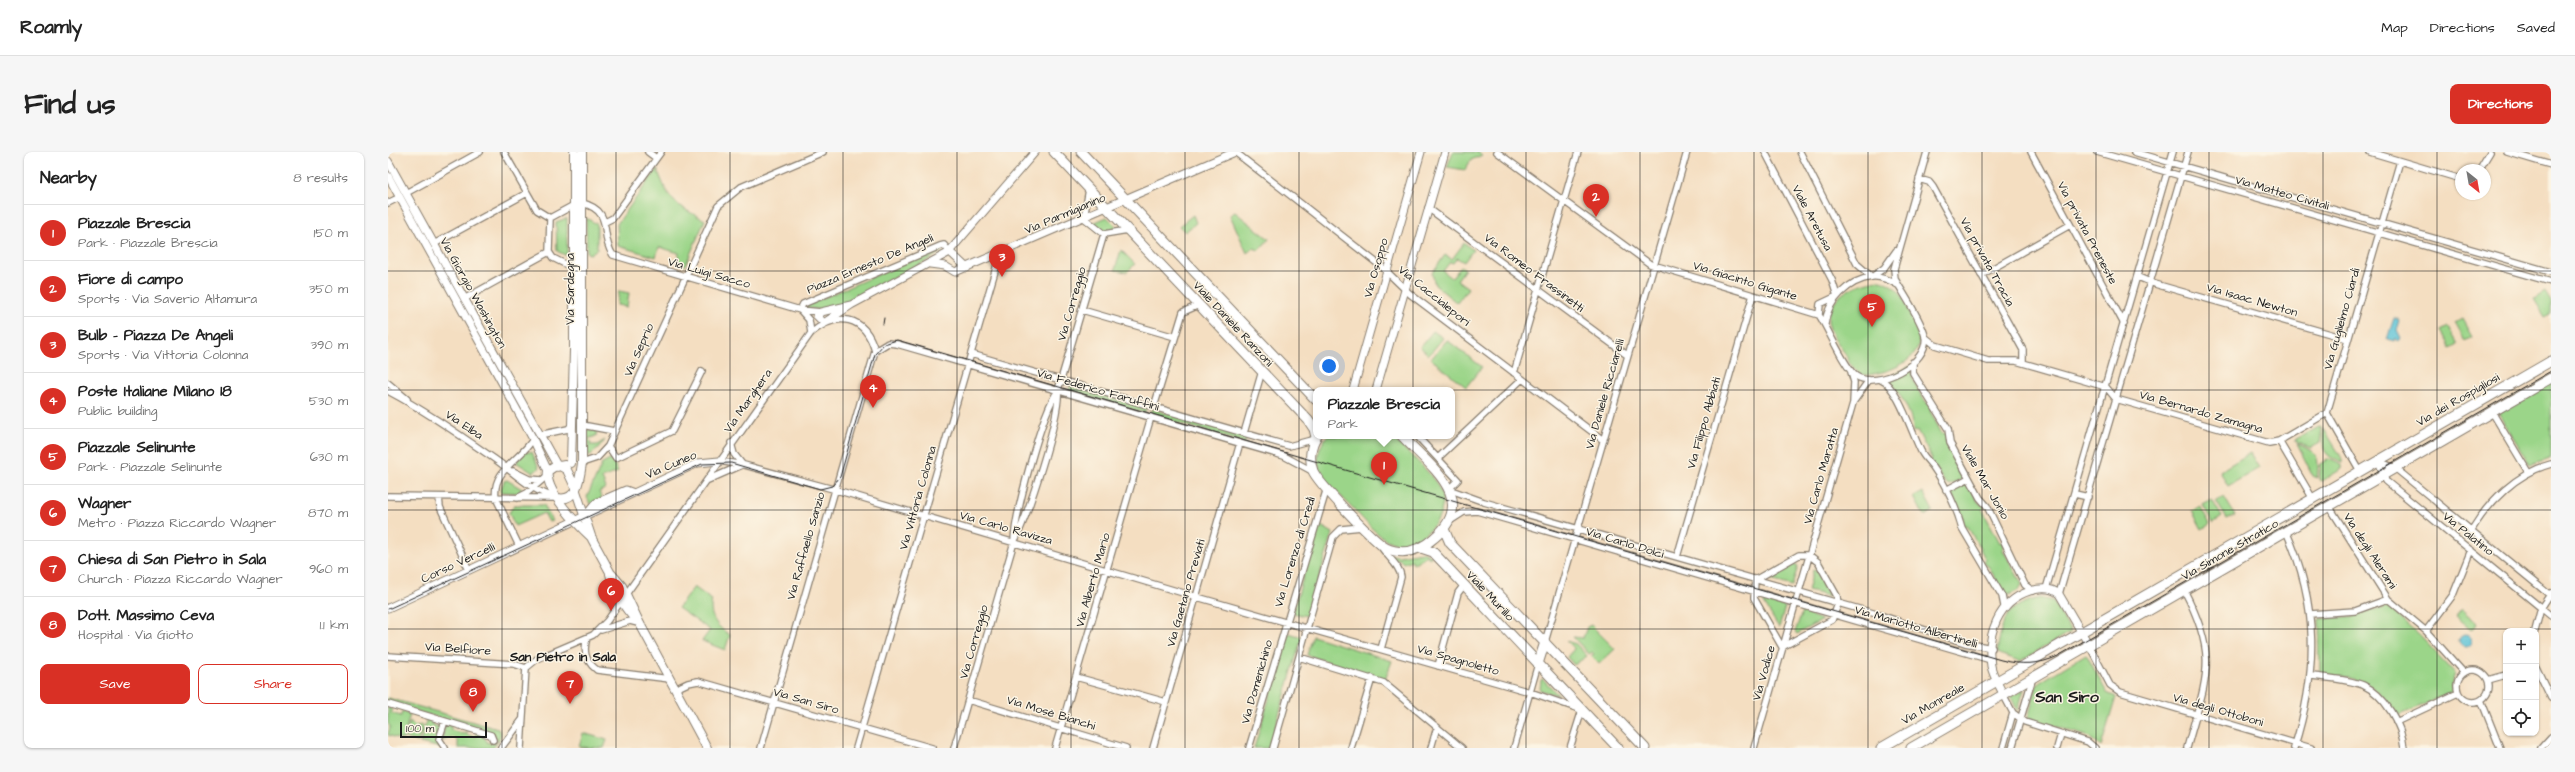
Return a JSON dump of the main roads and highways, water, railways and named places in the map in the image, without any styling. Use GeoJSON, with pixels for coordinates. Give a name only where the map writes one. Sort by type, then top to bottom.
{"type":"FeatureCollection","features":[{"type":"Feature","properties":{"kind":"main road","name":"Via Sardegna"},"geometry":{"type":"LineString","coordinates":[[574,152],[578,204]]}},
{"type":"Feature","properties":{"kind":"main road","name":"Via Sardegna"},"geometry":{"type":"LineString","coordinates":[[577,425],[578,204],[582,152]]}},
{"type":"Feature","properties":{"kind":"main road","name":"Viale Daniele Ranzoni"},"geometry":{"type":"LineString","coordinates":[[1054,152],[1313,427]]}},
{"type":"Feature","properties":{"kind":"main road","name":"Viale Daniele Ranzoni"},"geometry":{"type":"LineString","coordinates":[[1081,152],[1313,397]]}},
{"type":"Feature","properties":{"kind":"main road","name":"Via dei Rospigliosi"},"geometry":{"type":"LineString","coordinates":[[2360,471],[2551,361]]}},
{"type":"Feature","properties":{"kind":"main road","name":"Via Simone Stratico"},"geometry":{"type":"LineString","coordinates":[[1992,701],[2551,378]]}},
{"type":"Feature","properties":{"kind":"main road"},"geometry":{"type":"LineString","coordinates":[[571,463],[577,425]]}},
{"type":"Feature","properties":{"kind":"main road"},"geometry":{"type":"LineString","coordinates":[[558,498],[568,497],[575,492],[582,463],[577,425]]}},
{"type":"Feature","properties":{"kind":"main road"},"geometry":{"type":"LineString","coordinates":[[1316,439],[1311,453],[1314,472],[1380,545],[1396,551],[1421,548],[1442,531],[1450,521],[1453,501],[1450,489],[1405,439]]}},
{"type":"Feature","properties":{"kind":"main road"},"geometry":{"type":"LineString","coordinates":[[582,463],[571,463],[559,466],[546,475],[551,487],[574,521],[592,539]]}},
{"type":"Feature","properties":{"kind":"main road"},"geometry":{"type":"LineString","coordinates":[[559,466],[567,470],[571,477],[575,492],[586,515],[592,539],[610,572],[626,593],[640,624],[707,748]]}},
{"type":"Feature","properties":{"kind":"main road","name":"Via Simone Stratico"},"geometry":{"type":"LineString","coordinates":[[1997,681],[2360,471]]}},
{"type":"Feature","properties":{"kind":"main road","name":"Viale Murillo"},"geometry":{"type":"LineString","coordinates":[[1442,531],[1450,543],[1645,748]]}},
{"type":"Feature","properties":{"kind":"main road","name":"Viale Murillo"},"geometry":{"type":"LineString","coordinates":[[1421,548],[1433,552],[1618,748]]}},
{"type":"Feature","properties":{"kind":"main road"},"geometry":{"type":"LineString","coordinates":[[610,572],[616,592],[625,609],[640,624]]}},
{"type":"Feature","properties":{"kind":"main road"},"geometry":{"type":"LineString","coordinates":[[1538,664],[1545,642]]}},
{"type":"Feature","properties":{"kind":"main road","name":"Via Monreale"},"geometry":{"type":"LineString","coordinates":[[1880,748],[1997,681]]}},
{"type":"Feature","properties":{"kind":"main road"},"geometry":{"type":"LineString","coordinates":[[1910,748],[1992,701],[1984,688]]}},
{"type":"Feature","properties":{"kind":"water"},"geometry":{"type":"Polygon","coordinates":[[[2394,318],[2400,320],[2397,331],[2401,339],[2398,341],[2396,338],[2394,341],[2387,339],[2394,318]]]}},
{"type":"Feature","properties":{"kind":"water"},"geometry":{"type":"Polygon","coordinates":[[[2467,635],[2470,636],[2470,646],[2463,647],[2460,646],[2459,639],[2460,636],[2467,635]]]}},
{"type":"Feature","properties":{"kind":"tram line"},"geometry":{"type":"LineString","coordinates":[[883,324],[884,318]]}},
{"type":"Feature","properties":{"kind":"tram line"},"geometry":{"type":"LineString","coordinates":[[388,609],[702,464],[731,463],[820,489],[832,486],[840,477],[875,354],[884,344],[897,340],[2001,660],[2016,663],[2037,663],[2058,656],[2551,371]]}},
{"type":"Feature","properties":{"kind":"place","name":"Fiore di campo"},"geometry":{"type":"Point","coordinates":[1596,217]}},
{"type":"Feature","properties":{"kind":"place","name":"Bulb - Piazza De Angeli"},"geometry":{"type":"Point","coordinates":[1002,277]}},
{"type":"Feature","properties":{"kind":"place","name":"Piazzale Selinunte"},"geometry":{"type":"Point","coordinates":[1872,327]}},
{"type":"Feature","properties":{"kind":"place","name":"Poste Italiane Milano 18"},"geometry":{"type":"Point","coordinates":[873,408]}},
{"type":"Feature","properties":{"kind":"place","name":"Piazzale Brescia"},"geometry":{"type":"Point","coordinates":[1384,485]}},
{"type":"Feature","properties":{"kind":"place","name":"Wagner"},"geometry":{"type":"Point","coordinates":[611,611]}},
{"type":"Feature","properties":{"kind":"place","name":"Chiesa di San Pietro in Sala"},"geometry":{"type":"Point","coordinates":[570,704]}},
{"type":"Feature","properties":{"kind":"place","name":"Dott. Massimo Ceva"},"geometry":{"type":"Point","coordinates":[473,712]}},
{"type":"Feature","properties":{"kind":"district","name":"San Pietro in Sala"},"geometry":{"type":"Point","coordinates":[563,657]}},
{"type":"Feature","properties":{"kind":"district","name":"San Siro"},"geometry":{"type":"Point","coordinates":[2067,697]}}]}
